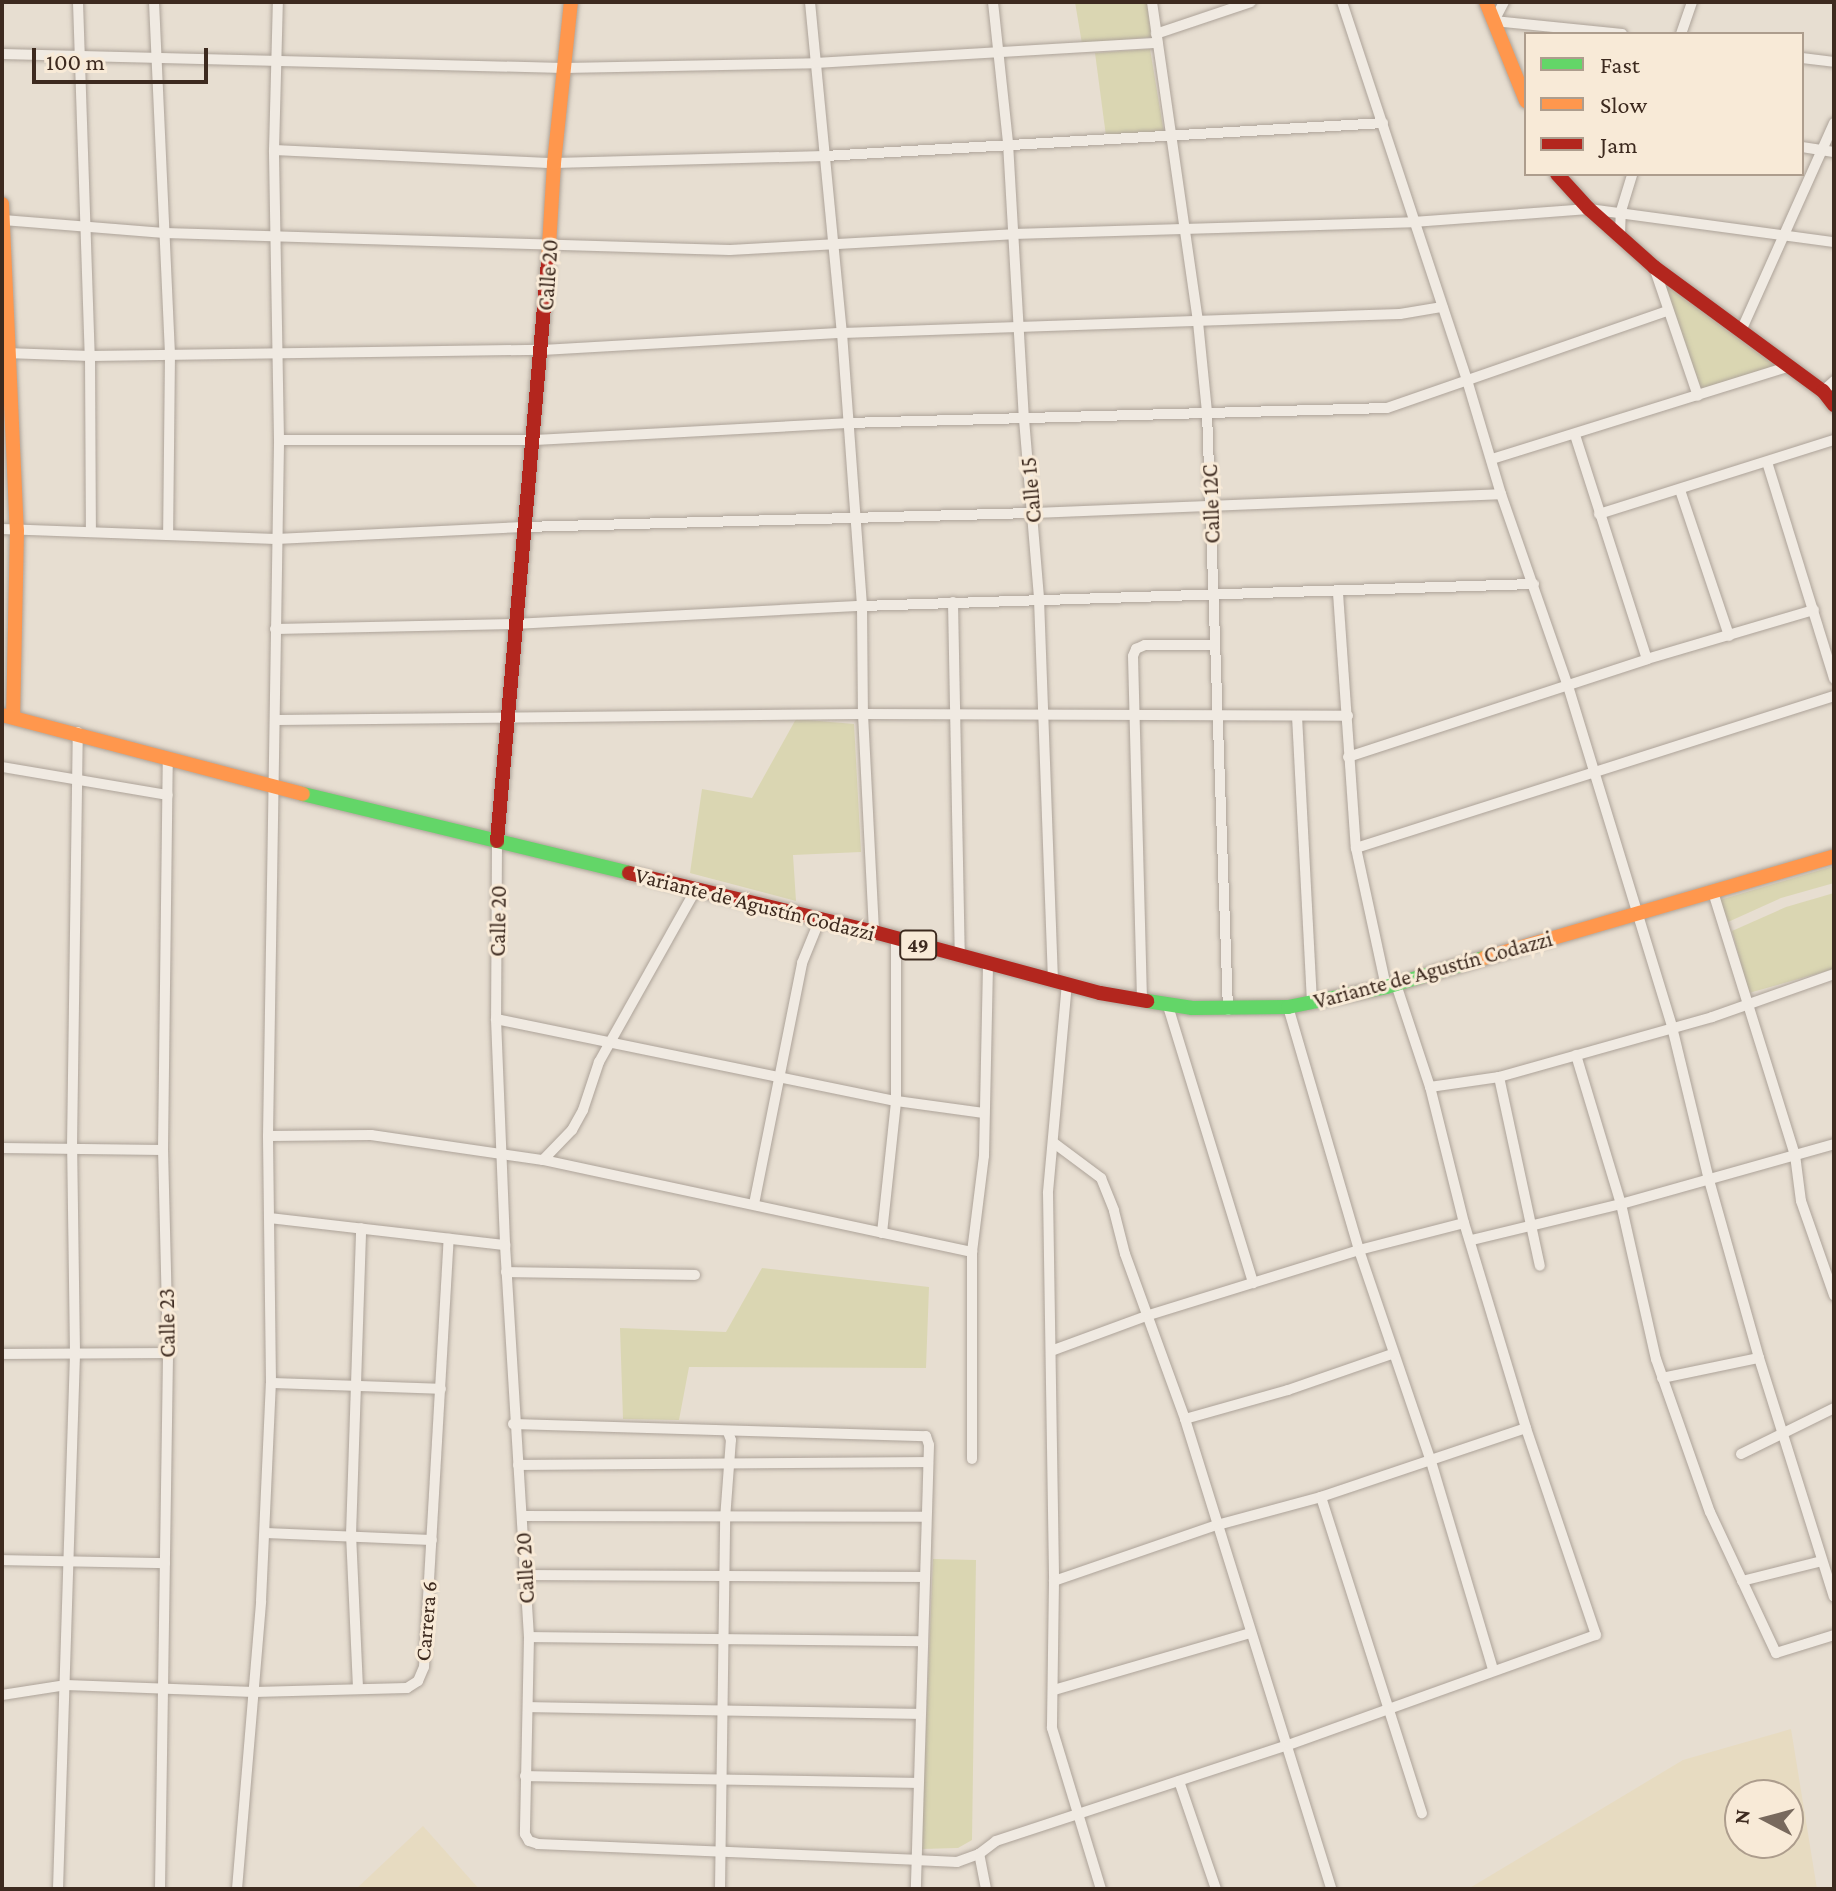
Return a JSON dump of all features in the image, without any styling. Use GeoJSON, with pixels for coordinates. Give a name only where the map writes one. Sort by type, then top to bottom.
{"type":"FeatureCollection","features":[{"type":"Feature","properties":{"kind":"main road","name":"Calle 20"},"geometry":{"type":"LineString","coordinates":[[497,841],[514,624],[543,350],[554,163],[571,2]]}},
{"type":"Feature","properties":{"kind":"main road"},"geometry":{"type":"LineString","coordinates":[[1486,2],[1524,96]]}},
{"type":"Feature","properties":{"kind":"main road"},"geometry":{"type":"LineString","coordinates":[[1559,176],[1589,209],[1654,267],[1788,367],[1829,386],[1834,405]]}},
{"type":"Feature","properties":{"kind":"main road"},"geometry":{"type":"LineString","coordinates":[[2,204],[10,530],[8,716]]}},
{"type":"Feature","properties":{"kind":"main road","name":"Variante de Agustín Codazzi"},"geometry":{"type":"LineString","coordinates":[[8,716],[78,732],[275,787],[1168,1006],[1228,1010],[1312,1004],[1391,986],[1834,856]]}},
{"type":"Feature","properties":{"kind":"street"},"geometry":{"type":"LineString","coordinates":[[78,2],[90,356],[91,532]]}},
{"type":"Feature","properties":{"kind":"street"},"geometry":{"type":"LineString","coordinates":[[154,2],[170,353],[168,533]]}},
{"type":"Feature","properties":{"kind":"street"},"geometry":{"type":"LineString","coordinates":[[237,1889],[265,1533],[271,1383],[268,1136],[277,720],[275,629],[279,440],[274,150],[278,2]]}},
{"type":"Feature","properties":{"kind":"street"},"geometry":{"type":"LineString","coordinates":[[810,2],[842,333],[862,606],[863,714],[874,932]]}},
{"type":"Feature","properties":{"kind":"street","name":"Calle 15"},"geometry":{"type":"LineString","coordinates":[[993,2],[996,53],[1008,143],[1024,419],[1039,599],[1060,980],[1054,1143],[1048,1193],[1054,1581],[1052,1728],[1076,1816],[1101,1889]]}},
{"type":"Feature","properties":{"kind":"street","name":"Calle 12C"},"geometry":{"type":"LineString","coordinates":[[1152,2],[1198,322],[1207,412],[1228,1010]]}},
{"type":"Feature","properties":{"kind":"street"},"geometry":{"type":"LineString","coordinates":[[2,54],[564,68],[816,63],[996,53],[1156,38],[1251,2]]}},
{"type":"Feature","properties":{"kind":"street"},"geometry":{"type":"LineString","coordinates":[[1342,2],[1467,380],[1501,494],[1568,686],[1672,1027],[1709,1180],[1759,1358],[1834,1597]]}},
{"type":"Feature","properties":{"kind":"street"},"geometry":{"type":"LineString","coordinates":[[1504,2],[1494,21],[1602,32]]}},
{"type":"Feature","properties":{"kind":"street"},"geometry":{"type":"LineString","coordinates":[[1682,32],[1692,2]]}},
{"type":"Feature","properties":{"kind":"street"},"geometry":{"type":"LineString","coordinates":[[1804,58],[1834,62]]}},
{"type":"Feature","properties":{"kind":"street"},"geometry":{"type":"LineString","coordinates":[[274,150],[554,163],[825,156],[1383,123]]}},
{"type":"Feature","properties":{"kind":"street"},"geometry":{"type":"LineString","coordinates":[[1741,331],[1828,151],[1834,123]]}},
{"type":"Feature","properties":{"kind":"street"},"geometry":{"type":"LineString","coordinates":[[1804,147],[1828,151]]}},
{"type":"Feature","properties":{"kind":"street"},"geometry":{"type":"LineString","coordinates":[[1620,235],[1621,211],[1631,176]]}},
{"type":"Feature","properties":{"kind":"street"},"geometry":{"type":"LineString","coordinates":[[2,220],[165,233],[730,250],[1013,234],[1413,222],[1589,209],[1834,242]]}},
{"type":"Feature","properties":{"kind":"street"},"geometry":{"type":"LineString","coordinates":[[1654,267],[1698,396]]}},
{"type":"Feature","properties":{"kind":"street"},"geometry":{"type":"LineString","coordinates":[[6,353],[277,355],[543,350],[842,333],[1400,314],[1442,307]]}},
{"type":"Feature","properties":{"kind":"street"},"geometry":{"type":"LineString","coordinates":[[279,440],[535,440],[847,423],[1387,408],[1667,311]]}},
{"type":"Feature","properties":{"kind":"street"},"geometry":{"type":"LineString","coordinates":[[1492,459],[1788,367]]}},
{"type":"Feature","properties":{"kind":"street"},"geometry":{"type":"LineString","coordinates":[[1575,435],[1647,659]]}},
{"type":"Feature","properties":{"kind":"street"},"geometry":{"type":"LineString","coordinates":[[1599,514],[1834,440]]}},
{"type":"Feature","properties":{"kind":"street"},"geometry":{"type":"LineString","coordinates":[[1767,462],[1834,679]]}},
{"type":"Feature","properties":{"kind":"street"},"geometry":{"type":"LineString","coordinates":[[1680,490],[1729,636]]}},
{"type":"Feature","properties":{"kind":"street"},"geometry":{"type":"LineString","coordinates":[[10,530],[276,539],[524,527],[855,515],[1033,513],[1501,494]]}},
{"type":"Feature","properties":{"kind":"street"},"geometry":{"type":"LineString","coordinates":[[275,629],[514,624],[953,602],[1214,593],[1338,593],[1534,584]]}},
{"type":"Feature","properties":{"kind":"street"},"geometry":{"type":"LineString","coordinates":[[720,1850],[957,1862],[979,1854],[996,1841],[1288,1745],[1596,1635],[1526,1428],[1472,1240],[1464,1223],[1430,1087],[1391,986],[1356,848],[1338,593]]}},
{"type":"Feature","properties":{"kind":"street"},"geometry":{"type":"LineString","coordinates":[[953,602],[960,956]]}},
{"type":"Feature","properties":{"kind":"street"},"geometry":{"type":"LineString","coordinates":[[1348,757],[1647,659],[1814,610]]}},
{"type":"Feature","properties":{"kind":"street"},"geometry":{"type":"LineString","coordinates":[[1142,1000],[1133,714],[1136,649],[1145,645],[1213,645]]}},
{"type":"Feature","properties":{"kind":"street"},"geometry":{"type":"LineString","coordinates":[[1356,848],[1834,696]]}},
{"type":"Feature","properties":{"kind":"street"},"geometry":{"type":"LineString","coordinates":[[277,720],[863,714],[1348,716]]}},
{"type":"Feature","properties":{"kind":"street"},"geometry":{"type":"LineString","coordinates":[[1297,716],[1312,1004]]}},
{"type":"Feature","properties":{"kind":"street"},"geometry":{"type":"LineString","coordinates":[[58,1889],[75,1353],[72,1147],[78,732]]}},
{"type":"Feature","properties":{"kind":"street","name":"Calle 23"},"geometry":{"type":"LineString","coordinates":[[160,1889],[168,1353],[163,1150],[168,757]]}},
{"type":"Feature","properties":{"kind":"street"},"geometry":{"type":"LineString","coordinates":[[2,767],[168,795]]}},
{"type":"Feature","properties":{"kind":"street","name":"Calle 20"},"geometry":{"type":"LineString","coordinates":[[497,841],[496,1019],[506,1272],[513,1424],[527,1575],[529,1637],[525,1834],[529,1841],[720,1850]]}},
{"type":"Feature","properties":{"kind":"street"},"geometry":{"type":"LineString","coordinates":[[543,1160],[577,1120],[610,1044],[696,889]]}},
{"type":"Feature","properties":{"kind":"street"},"geometry":{"type":"LineString","coordinates":[[1713,892],[1795,1155],[1801,1201],[1834,1295]]}},
{"type":"Feature","properties":{"kind":"street"},"geometry":{"type":"LineString","coordinates":[[754,1204],[802,963],[820,919]]}},
{"type":"Feature","properties":{"kind":"street"},"geometry":{"type":"LineString","coordinates":[[882,1233],[896,1101],[896,940]]}},
{"type":"Feature","properties":{"kind":"street"},"geometry":{"type":"LineString","coordinates":[[972,1459],[972,1252],[984,1156],[988,964]]}},
{"type":"Feature","properties":{"kind":"street"},"geometry":{"type":"LineString","coordinates":[[1430,1087],[1499,1077],[1672,1027],[1834,974]]}},
{"type":"Feature","properties":{"kind":"street"},"geometry":{"type":"LineString","coordinates":[[1168,1006],[1253,1283]]}},
{"type":"Feature","properties":{"kind":"street"},"geometry":{"type":"LineString","coordinates":[[1288,1007],[1359,1250],[1430,1458],[1493,1670]]}},
{"type":"Feature","properties":{"kind":"street"},"geometry":{"type":"LineString","coordinates":[[496,1019],[896,1101],[984,1113]]}},
{"type":"Feature","properties":{"kind":"street"},"geometry":{"type":"LineString","coordinates":[[1576,1055],[1621,1204],[1662,1378],[1710,1512],[1776,1653],[1834,1635]]}},
{"type":"Feature","properties":{"kind":"street"},"geometry":{"type":"LineString","coordinates":[[1499,1077],[1540,1266]]}},
{"type":"Feature","properties":{"kind":"street"},"geometry":{"type":"LineString","coordinates":[[268,1136],[371,1135],[543,1160],[972,1252]]}},
{"type":"Feature","properties":{"kind":"street"},"geometry":{"type":"LineString","coordinates":[[1054,1143],[1101,1178],[1185,1419],[1331,1889]]}},
{"type":"Feature","properties":{"kind":"street"},"geometry":{"type":"LineString","coordinates":[[1472,1240],[1621,1204],[1834,1144]]}},
{"type":"Feature","properties":{"kind":"street"},"geometry":{"type":"LineString","coordinates":[[2,1148],[163,1150]]}},
{"type":"Feature","properties":{"kind":"street"},"geometry":{"type":"LineString","coordinates":[[270,1218],[505,1245]]}},
{"type":"Feature","properties":{"kind":"street"},"geometry":{"type":"LineString","coordinates":[[1051,1351],[1149,1315],[1359,1250],[1464,1223]]}},
{"type":"Feature","properties":{"kind":"street"},"geometry":{"type":"LineString","coordinates":[[358,1688],[351,1535],[361,1228]]}},
{"type":"Feature","properties":{"kind":"street","name":"Carrera 6"},"geometry":{"type":"LineString","coordinates":[[2,1695],[66,1685],[164,1686],[254,1692],[407,1688],[418,1681],[424,1667],[449,1239]]}},
{"type":"Feature","properties":{"kind":"street"},"geometry":{"type":"LineString","coordinates":[[506,1272],[695,1275]]}},
{"type":"Feature","properties":{"kind":"street"},"geometry":{"type":"LineString","coordinates":[[2,1354],[168,1353]]}},
{"type":"Feature","properties":{"kind":"street"},"geometry":{"type":"LineString","coordinates":[[1185,1419],[1288,1390],[1392,1354]]}},
{"type":"Feature","properties":{"kind":"street"},"geometry":{"type":"LineString","coordinates":[[1662,1378],[1759,1358]]}},
{"type":"Feature","properties":{"kind":"street"},"geometry":{"type":"LineString","coordinates":[[271,1383],[357,1389],[441,1389]]}},
{"type":"Feature","properties":{"kind":"street"},"geometry":{"type":"LineString","coordinates":[[1741,1454],[1834,1408]]}},
{"type":"Feature","properties":{"kind":"street"},"geometry":{"type":"LineString","coordinates":[[513,1424],[718,1428],[728,1432],[921,1433],[929,1445],[916,1889]]}},
{"type":"Feature","properties":{"kind":"street"},"geometry":{"type":"LineString","coordinates":[[1054,1581],[1217,1525],[1321,1497],[1526,1428]]}},
{"type":"Feature","properties":{"kind":"street"},"geometry":{"type":"LineString","coordinates":[[720,1889],[723,1575],[727,1464],[731,1440],[728,1432]]}},
{"type":"Feature","properties":{"kind":"street"},"geometry":{"type":"LineString","coordinates":[[518,1465],[928,1462]]}},
{"type":"Feature","properties":{"kind":"street"},"geometry":{"type":"LineString","coordinates":[[1321,1497],[1422,1813]]}},
{"type":"Feature","properties":{"kind":"street"},"geometry":{"type":"LineString","coordinates":[[522,1516],[725,1519],[926,1517]]}},
{"type":"Feature","properties":{"kind":"street"},"geometry":{"type":"LineString","coordinates":[[265,1533],[432,1540]]}},
{"type":"Feature","properties":{"kind":"street"},"geometry":{"type":"LineString","coordinates":[[2,1560],[165,1563]]}},
{"type":"Feature","properties":{"kind":"street"},"geometry":{"type":"LineString","coordinates":[[1742,1581],[1822,1561]]}},
{"type":"Feature","properties":{"kind":"street"},"geometry":{"type":"LineString","coordinates":[[527,1575],[924,1577]]}},
{"type":"Feature","properties":{"kind":"street"},"geometry":{"type":"LineString","coordinates":[[1054,1690],[1250,1633]]}},
{"type":"Feature","properties":{"kind":"street"},"geometry":{"type":"LineString","coordinates":[[529,1637],[922,1641]]}},
{"type":"Feature","properties":{"kind":"street"},"geometry":{"type":"LineString","coordinates":[[528,1707],[721,1708],[919,1714]]}},
{"type":"Feature","properties":{"kind":"street"},"geometry":{"type":"LineString","coordinates":[[525,1776],[917,1783]]}},
{"type":"Feature","properties":{"kind":"street"},"geometry":{"type":"LineString","coordinates":[[1179,1781],[1216,1889]]}},
{"type":"Feature","properties":{"kind":"street"},"geometry":{"type":"LineString","coordinates":[[979,1854],[986,1889]]}},
{"type":"Feature","properties":{"kind":"shaded area"},"geometry":{"type":"Polygon","coordinates":[[[1075,2],[1147,2],[1151,37],[1082,44],[1075,2]]]}},
{"type":"Feature","properties":{"kind":"shaded area"},"geometry":{"type":"Polygon","coordinates":[[[1150,49],[1164,133],[1106,136],[1095,53],[1150,49]]]}},
{"type":"Feature","properties":{"kind":"shaded area"},"geometry":{"type":"Polygon","coordinates":[[[1662,281],[1776,366],[1701,389],[1662,281]]]}},
{"type":"Feature","properties":{"kind":"shaded area"},"geometry":{"type":"Polygon","coordinates":[[[796,719],[854,724],[861,852],[793,855],[796,901],[690,873],[702,789],[752,798],[796,719]]]}},
{"type":"Feature","properties":{"kind":"shaded area"},"geometry":{"type":"Polygon","coordinates":[[[1834,866],[1834,883],[1781,898],[1728,922],[1720,900],[1834,866]]]}},
{"type":"Feature","properties":{"kind":"shaded area"},"geometry":{"type":"Polygon","coordinates":[[[1834,893],[1834,969],[1749,993],[1732,931],[1786,907],[1834,893]]]}},
{"type":"Feature","properties":{"kind":"shaded area"},"geometry":{"type":"Polygon","coordinates":[[[762,1268],[929,1287],[926,1368],[689,1367],[679,1420],[623,1419],[620,1328],[726,1332],[762,1268]]]}},
{"type":"Feature","properties":{"kind":"shaded area"},"geometry":{"type":"Polygon","coordinates":[[[933,1559],[976,1560],[972,1840],[958,1848],[921,1849],[933,1559]]]}},
{"type":"Feature","properties":{"kind":"shaded area"},"geometry":{"type":"Polygon","coordinates":[[[1791,1729],[1799,1779],[1724,1779],[1724,1859],[1804,1859],[1804,1809],[1817,1889],[1468,1889],[1683,1760],[1791,1729]]]}},
{"type":"Feature","properties":{"kind":"shaded area"},"geometry":{"type":"Polygon","coordinates":[[[423,1826],[479,1889],[356,1889],[423,1826]]]}},
{"type":"Feature","properties":{"kind":"traffic: fast"},"geometry":{"type":"LineString","coordinates":[[303,794],[629,873]]}},
{"type":"Feature","properties":{"kind":"traffic: fast"},"geometry":{"type":"LineString","coordinates":[[1147,1001],[1192,1008],[1288,1007],[1386,987],[1484,958]]}},
{"type":"Feature","properties":{"kind":"traffic: slow"},"geometry":{"type":"LineString","coordinates":[[548,262],[554,163],[571,2]]}},
{"type":"Feature","properties":{"kind":"traffic: slow"},"geometry":{"type":"LineString","coordinates":[[1486,2],[1524,96]]}},
{"type":"Feature","properties":{"kind":"traffic: slow"},"geometry":{"type":"LineString","coordinates":[[2,204],[17,530],[13,717]]}},
{"type":"Feature","properties":{"kind":"traffic: slow"},"geometry":{"type":"LineString","coordinates":[[2,715],[303,794]]}},
{"type":"Feature","properties":{"kind":"traffic: slow"},"geometry":{"type":"LineString","coordinates":[[1484,958],[1834,856]]}},
{"type":"Feature","properties":{"kind":"traffic: jam"},"geometry":{"type":"LineString","coordinates":[[1559,176],[1589,209],[1654,267],[1823,391],[1834,405]]}},
{"type":"Feature","properties":{"kind":"traffic: jam"},"geometry":{"type":"LineString","coordinates":[[497,841],[548,262]]}},
{"type":"Feature","properties":{"kind":"traffic: jam"},"geometry":{"type":"LineString","coordinates":[[629,873],[874,932],[1100,993],[1147,1001]]}}]}
